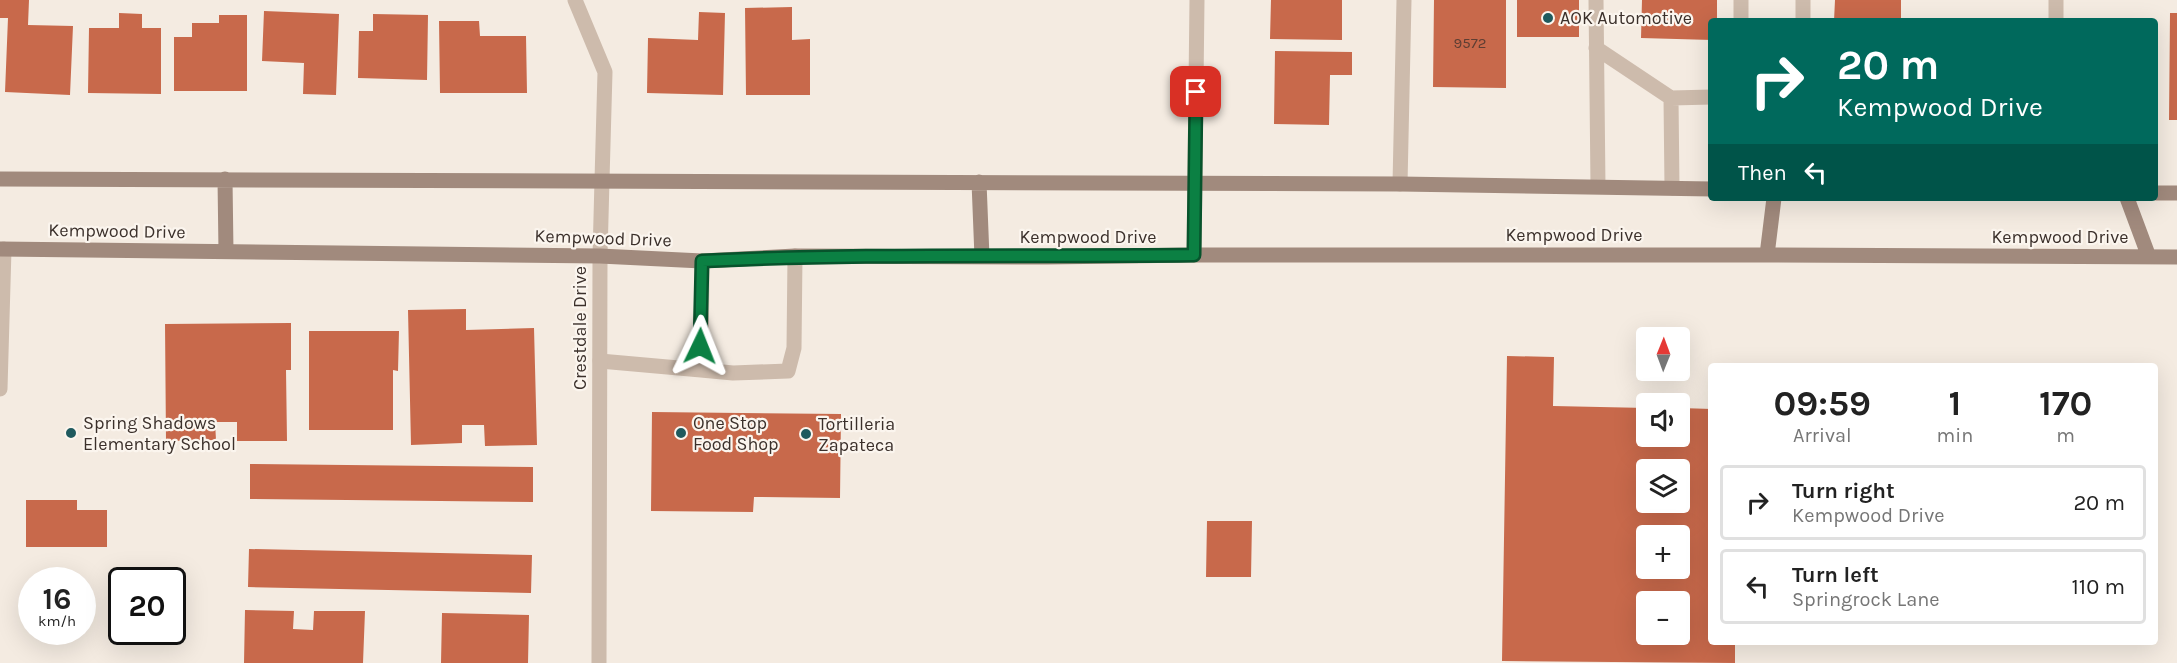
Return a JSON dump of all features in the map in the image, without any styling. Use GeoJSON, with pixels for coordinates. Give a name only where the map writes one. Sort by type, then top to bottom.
{"type":"FeatureCollection","features":[{"type":"Feature","properties":{"kind":"main road"},"geometry":{"type":"LineString","coordinates":[[225,178],[226,252]]}},
{"type":"Feature","properties":{"kind":"main road"},"geometry":{"type":"LineString","coordinates":[[0,179],[225,178],[1400,184],[1708,189]]}},
{"type":"Feature","properties":{"kind":"main road"},"geometry":{"type":"LineString","coordinates":[[980,182],[982,257]]}},
{"type":"Feature","properties":{"kind":"main road"},"geometry":{"type":"LineString","coordinates":[[2158,193],[2177,193]]}},
{"type":"Feature","properties":{"kind":"main road"},"geometry":{"type":"LineString","coordinates":[[1767,255],[1774,201]]}},
{"type":"Feature","properties":{"kind":"main road"},"geometry":{"type":"LineString","coordinates":[[2128,201],[2149,257]]}},
{"type":"Feature","properties":{"kind":"main road","name":"Kempwood Drive"},"geometry":{"type":"LineString","coordinates":[[2,249],[600,256],[702,261],[795,256],[2177,257]]}},
{"type":"Feature","properties":{"kind":"street","name":"Crestdale Drive"},"geometry":{"type":"LineString","coordinates":[[575,0],[605,72],[600,256],[599,663]]}},
{"type":"Feature","properties":{"kind":"street"},"geometry":{"type":"LineString","coordinates":[[1194,255],[1197,0]]}},
{"type":"Feature","properties":{"kind":"street"},"geometry":{"type":"LineString","coordinates":[[1400,184],[1404,0]]}},
{"type":"Feature","properties":{"kind":"street"},"geometry":{"type":"LineString","coordinates":[[1596,0],[1598,186]]}},
{"type":"Feature","properties":{"kind":"street"},"geometry":{"type":"LineString","coordinates":[[1741,18],[1742,0]]}},
{"type":"Feature","properties":{"kind":"street"},"geometry":{"type":"LineString","coordinates":[[1803,0],[1803,18]]}},
{"type":"Feature","properties":{"kind":"street"},"geometry":{"type":"LineString","coordinates":[[2056,0],[2056,18]]}},
{"type":"Feature","properties":{"kind":"street"},"geometry":{"type":"LineString","coordinates":[[1596,48],[1671,98],[1708,98]]}},
{"type":"Feature","properties":{"kind":"street"},"geometry":{"type":"LineString","coordinates":[[1671,98],[1672,188]]}},
{"type":"Feature","properties":{"kind":"street"},"geometry":{"type":"LineString","coordinates":[[0,389],[2,249]]}},
{"type":"Feature","properties":{"kind":"street"},"geometry":{"type":"LineString","coordinates":[[600,361],[733,373],[788,371],[794,348],[795,256]]}},
{"type":"Feature","properties":{"kind":"street"},"geometry":{"type":"LineString","coordinates":[[700,370],[702,261]]}},
{"type":"Feature","properties":{"kind":"building"},"geometry":{"type":"Polygon","coordinates":[[[0,0],[29,0],[28,25],[73,26],[70,95],[5,92],[8,18],[0,18],[0,0]]]}},
{"type":"Feature","properties":{"kind":"building"},"geometry":{"type":"Polygon","coordinates":[[[1271,0],[1342,0],[1342,40],[1270,39],[1271,0]]]}},
{"type":"Feature","properties":{"kind":"building"},"geometry":{"type":"Polygon","coordinates":[[[1434,0],[1506,0],[1506,88],[1433,87],[1434,0]]]}},
{"type":"Feature","properties":{"kind":"building","name":"AOK Automotive"},"geometry":{"type":"Polygon","coordinates":[[[1517,0],[1579,0],[1579,37],[1517,37],[1517,0]]]}},
{"type":"Feature","properties":{"kind":"building"},"geometry":{"type":"Polygon","coordinates":[[[1642,0],[1717,0],[1717,18],[1708,18],[1708,40],[1641,38],[1642,0]]]}},
{"type":"Feature","properties":{"kind":"building"},"geometry":{"type":"Polygon","coordinates":[[[1835,0],[1901,0],[1901,18],[1834,18],[1835,0]]]}},
{"type":"Feature","properties":{"kind":"building"},"geometry":{"type":"Polygon","coordinates":[[[792,7],[792,40],[810,39],[810,95],[746,95],[745,8],[792,7]]]}},
{"type":"Feature","properties":{"kind":"building"},"geometry":{"type":"Polygon","coordinates":[[[264,11],[339,14],[336,95],[303,94],[304,63],[262,61],[264,11]]]}},
{"type":"Feature","properties":{"kind":"building"},"geometry":{"type":"Polygon","coordinates":[[[699,12],[725,13],[723,95],[647,93],[648,38],[698,40],[699,12]]]}},
{"type":"Feature","properties":{"kind":"building"},"geometry":{"type":"Polygon","coordinates":[[[119,13],[142,14],[142,28],[161,28],[161,94],[88,93],[89,28],[119,28],[119,13]]]}},
{"type":"Feature","properties":{"kind":"building"},"geometry":{"type":"Polygon","coordinates":[[[2170,13],[2177,13],[2177,120],[2169,120],[2170,13]]]}},
{"type":"Feature","properties":{"kind":"building"},"geometry":{"type":"Polygon","coordinates":[[[373,14],[428,15],[427,80],[358,78],[359,31],[373,31],[373,14]]]}},
{"type":"Feature","properties":{"kind":"building"},"geometry":{"type":"Polygon","coordinates":[[[219,15],[247,15],[247,91],[174,91],[174,37],[192,37],[192,23],[219,23],[219,15]]]}},
{"type":"Feature","properties":{"kind":"building"},"geometry":{"type":"Polygon","coordinates":[[[439,21],[479,21],[480,36],[526,36],[527,93],[440,93],[439,21]]]}},
{"type":"Feature","properties":{"kind":"building"},"geometry":{"type":"Polygon","coordinates":[[[1275,51],[1352,52],[1352,75],[1330,75],[1329,125],[1274,124],[1275,51]]]}},
{"type":"Feature","properties":{"kind":"building"},"geometry":{"type":"Polygon","coordinates":[[[466,309],[466,330],[534,328],[537,445],[485,446],[484,425],[462,425],[462,443],[411,445],[408,310],[466,309]]]}},
{"type":"Feature","properties":{"kind":"building"},"geometry":{"type":"Polygon","coordinates":[[[291,323],[291,370],[286,370],[287,441],[237,441],[237,422],[215,422],[216,440],[166,441],[165,324],[291,323]]]}},
{"type":"Feature","properties":{"kind":"building"},"geometry":{"type":"Polygon","coordinates":[[[309,331],[399,331],[398,371],[393,370],[393,430],[309,430],[309,331]]]}},
{"type":"Feature","properties":{"kind":"building"},"geometry":{"type":"Polygon","coordinates":[[[1507,356],[1554,357],[1553,406],[1636,408],[1636,447],[1690,447],[1690,408],[1708,409],[1708,645],[1735,645],[1735,663],[1502,661],[1507,356]]]}},
{"type":"Feature","properties":{"kind":"building"},"geometry":{"type":"Polygon","coordinates":[[[652,412],[841,414],[840,498],[754,497],[753,512],[651,511],[652,412]]]}},
{"type":"Feature","properties":{"kind":"building"},"geometry":{"type":"Polygon","coordinates":[[[250,464],[533,467],[533,502],[250,499],[250,464]]]}},
{"type":"Feature","properties":{"kind":"building"},"geometry":{"type":"Polygon","coordinates":[[[26,500],[77,500],[77,510],[107,510],[107,547],[26,547],[26,500]]]}},
{"type":"Feature","properties":{"kind":"building"},"geometry":{"type":"Polygon","coordinates":[[[1207,521],[1252,521],[1251,577],[1206,577],[1207,521]]]}},
{"type":"Feature","properties":{"kind":"building"},"geometry":{"type":"Polygon","coordinates":[[[249,549],[532,555],[531,593],[248,587],[249,549]]]}},
{"type":"Feature","properties":{"kind":"building"},"geometry":{"type":"Polygon","coordinates":[[[245,610],[294,611],[293,629],[313,630],[314,611],[365,611],[363,663],[244,663],[245,610]]]}},
{"type":"Feature","properties":{"kind":"building"},"geometry":{"type":"Polygon","coordinates":[[[442,613],[529,615],[528,663],[441,663],[442,613]]]}},
{"type":"Feature","properties":{"kind":"place","name":"AOK Automotive"},"geometry":{"type":"Point","coordinates":[1548,18]}},
{"type":"Feature","properties":{"kind":"place","name":"Spring Shadows Elementary School"},"geometry":{"type":"Point","coordinates":[71,433]}},
{"type":"Feature","properties":{"kind":"place","name":"One Stop Food Shop"},"geometry":{"type":"Point","coordinates":[681,433]}},
{"type":"Feature","properties":{"kind":"place","name":"Tortilleria Zapateca"},"geometry":{"type":"Point","coordinates":[806,434]}},
{"type":"Feature","properties":{"kind":"route"},"geometry":{"type":"LineString","coordinates":[[700,346],[702,261],[795,256],[1194,255],[1196,92]]}}]}
